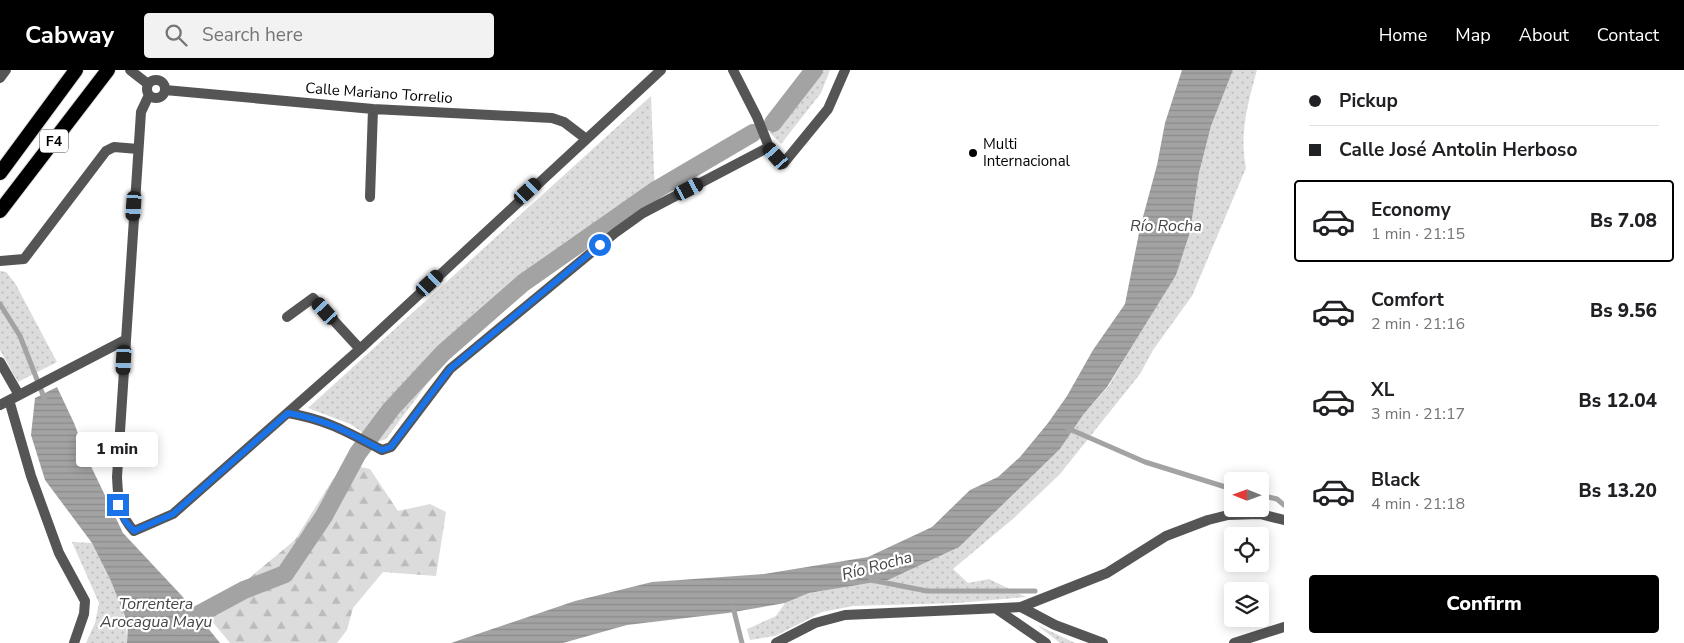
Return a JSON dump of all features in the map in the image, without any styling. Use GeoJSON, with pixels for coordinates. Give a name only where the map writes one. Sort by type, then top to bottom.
{"type":"FeatureCollection","features":[{"type":"Feature","properties":{"kind":"highway","name":"F4"},"geometry":{"type":"LineString","coordinates":[[1,171],[76,70]]}},
{"type":"Feature","properties":{"kind":"highway","name":"F4"},"geometry":{"type":"LineString","coordinates":[[0,211],[108,70]]}},
{"type":"Feature","properties":{"kind":"street"},"geometry":{"type":"LineString","coordinates":[[0,78],[6,70]]}},
{"type":"Feature","properties":{"kind":"street"},"geometry":{"type":"LineString","coordinates":[[130,70],[148,84]]}},
{"type":"Feature","properties":{"kind":"street"},"geometry":{"type":"LineString","coordinates":[[148,95],[159,98],[164,90],[164,85],[159,81],[153,80],[148,84],[146,90],[148,95],[141,112],[125,340],[117,478],[118,505],[125,521],[134,531],[173,514],[360,349],[585,138],[661,70]]}},
{"type":"Feature","properties":{"kind":"street"},"geometry":{"type":"LineString","coordinates":[[733,70],[756,116],[768,147],[783,164],[828,109],[845,70]]}},
{"type":"Feature","properties":{"kind":"street","name":"Calle Mariano Torrelio"},"geometry":{"type":"LineString","coordinates":[[164,90],[373,109],[552,118],[564,122],[585,138]]}},
{"type":"Feature","properties":{"kind":"street"},"geometry":{"type":"LineString","coordinates":[[370,197],[373,109]]}},
{"type":"Feature","properties":{"kind":"street"},"geometry":{"type":"LineString","coordinates":[[0,261],[24,259],[106,151],[114,147],[138,149]]}},
{"type":"Feature","properties":{"kind":"street"},"geometry":{"type":"LineString","coordinates":[[288,413],[315,417],[351,432],[382,450],[391,447],[450,369],[615,232],[643,213],[768,147]]}},
{"type":"Feature","properties":{"kind":"street"},"geometry":{"type":"LineString","coordinates":[[287,317],[313,298],[360,349]]}},
{"type":"Feature","properties":{"kind":"street"},"geometry":{"type":"LineString","coordinates":[[74,643],[84,614],[85,601],[56,545],[4,402],[125,340]]}},
{"type":"Feature","properties":{"kind":"street"},"geometry":{"type":"LineString","coordinates":[[0,362],[19,394]]}},
{"type":"Feature","properties":{"kind":"street"},"geometry":{"type":"LineString","coordinates":[[776,643],[815,623],[845,615],[998,610],[1021,607],[1107,573],[1166,536],[1208,520],[1228,515],[1260,514],[1284,520]]}},
{"type":"Feature","properties":{"kind":"street"},"geometry":{"type":"LineString","coordinates":[[1021,607],[1055,625],[1103,643]]}},
{"type":"Feature","properties":{"kind":"street"},"geometry":{"type":"LineString","coordinates":[[998,610],[1046,643]]}},
{"type":"Feature","properties":{"kind":"street"},"geometry":{"type":"LineString","coordinates":[[1234,643],[1284,627]]}},
{"type":"Feature","properties":{"kind":"green space"},"geometry":{"type":"Polygon","coordinates":[[[803,70],[830,70],[821,93],[781,144],[770,133],[771,115],[803,70]]]}},
{"type":"Feature","properties":{"kind":"green space"},"geometry":{"type":"Polygon","coordinates":[[[1233,70],[1257,70],[1244,130],[1246,168],[1192,296],[1153,350],[1140,374],[1060,474],[1014,518],[953,569],[968,583],[989,579],[1026,597],[957,603],[853,606],[822,612],[775,636],[750,640],[747,629],[776,616],[785,603],[809,593],[888,580],[985,522],[1060,449],[1083,415],[1108,387],[1153,312],[1190,232],[1199,173],[1211,126],[1233,70]]]}},
{"type":"Feature","properties":{"kind":"green space"},"geometry":{"type":"Polygon","coordinates":[[[651,96],[655,197],[593,235],[441,365],[386,439],[377,442],[350,424],[308,408],[651,96]]]}},
{"type":"Feature","properties":{"kind":"green space"},"geometry":{"type":"Polygon","coordinates":[[[0,271],[6,272],[15,283],[57,362],[18,382],[0,350],[0,271]]]}},
{"type":"Feature","properties":{"kind":"green space"},"geometry":{"type":"Polygon","coordinates":[[[356,466],[370,469],[398,511],[430,504],[446,512],[436,576],[383,572],[353,608],[347,630],[337,643],[230,643],[206,614],[295,540],[333,479],[356,466]]]}},
{"type":"Feature","properties":{"kind":"green space"},"geometry":{"type":"Polygon","coordinates":[[[72,542],[92,543],[121,604],[127,643],[86,643],[95,623],[99,603],[72,542]]]}},
{"type":"Feature","properties":{"kind":"green space"},"geometry":{"type":"Polygon","coordinates":[[[1037,625],[1073,642],[1075,643],[1060,643],[1037,625]]]}},
{"type":"Feature","properties":{"kind":"water","name":"Río Rocha"},"geometry":{"type":"Polygon","coordinates":[[[1182,70],[1233,70],[1211,126],[1199,173],[1190,232],[1176,275],[1107,387],[1083,415],[1060,449],[959,547],[888,580],[809,593],[785,603],[728,613],[627,625],[563,643],[451,643],[575,601],[652,582],[764,574],[868,557],[932,527],[970,490],[998,477],[1020,457],[1048,423],[1067,396],[1093,350],[1125,304],[1140,228],[1157,165],[1165,123],[1182,70]]]}},
{"type":"Feature","properties":{"kind":"water","name":"Torrentera Arocagua Mayu"},"geometry":{"type":"Polygon","coordinates":[[[57,387],[74,423],[88,460],[123,533],[182,596],[220,643],[127,643],[128,624],[111,581],[92,543],[45,480],[31,435],[35,398],[57,387]]]}},
{"type":"Feature","properties":{"kind":"waterway"},"geometry":{"type":"LineString","coordinates":[[773,123],[814,70]]}},
{"type":"Feature","properties":{"kind":"waterway"},"geometry":{"type":"LineString","coordinates":[[177,626],[244,590],[285,574],[324,516],[358,453],[391,409],[443,353],[523,283],[656,190],[753,133]]}},
{"type":"Feature","properties":{"kind":"waterway","name":"Torrentera Arocagua Mayu"},"geometry":{"type":"LineString","coordinates":[[0,304],[20,336],[45,400]]}},
{"type":"Feature","properties":{"kind":"waterway"},"geometry":{"type":"LineString","coordinates":[[1067,428],[1145,462],[1224,487]]}},
{"type":"Feature","properties":{"kind":"waterway"},"geometry":{"type":"LineString","coordinates":[[1269,497],[1277,499],[1284,505]]}},
{"type":"Feature","properties":{"kind":"waterway"},"geometry":{"type":"LineString","coordinates":[[871,580],[927,591],[1035,591]]}},
{"type":"Feature","properties":{"kind":"waterway"},"geometry":{"type":"LineString","coordinates":[[733,607],[742,643]]}},
{"type":"Feature","properties":{"kind":"place","name":"Multi Internacional"},"geometry":{"type":"Point","coordinates":[973,153]}},
{"type":"Feature","properties":{"kind":"route"},"geometry":{"type":"LineString","coordinates":[[118,505],[125,521],[134,531],[173,514],[288,413],[315,417],[351,432],[382,450],[391,447],[450,369],[600,245]]}}]}
